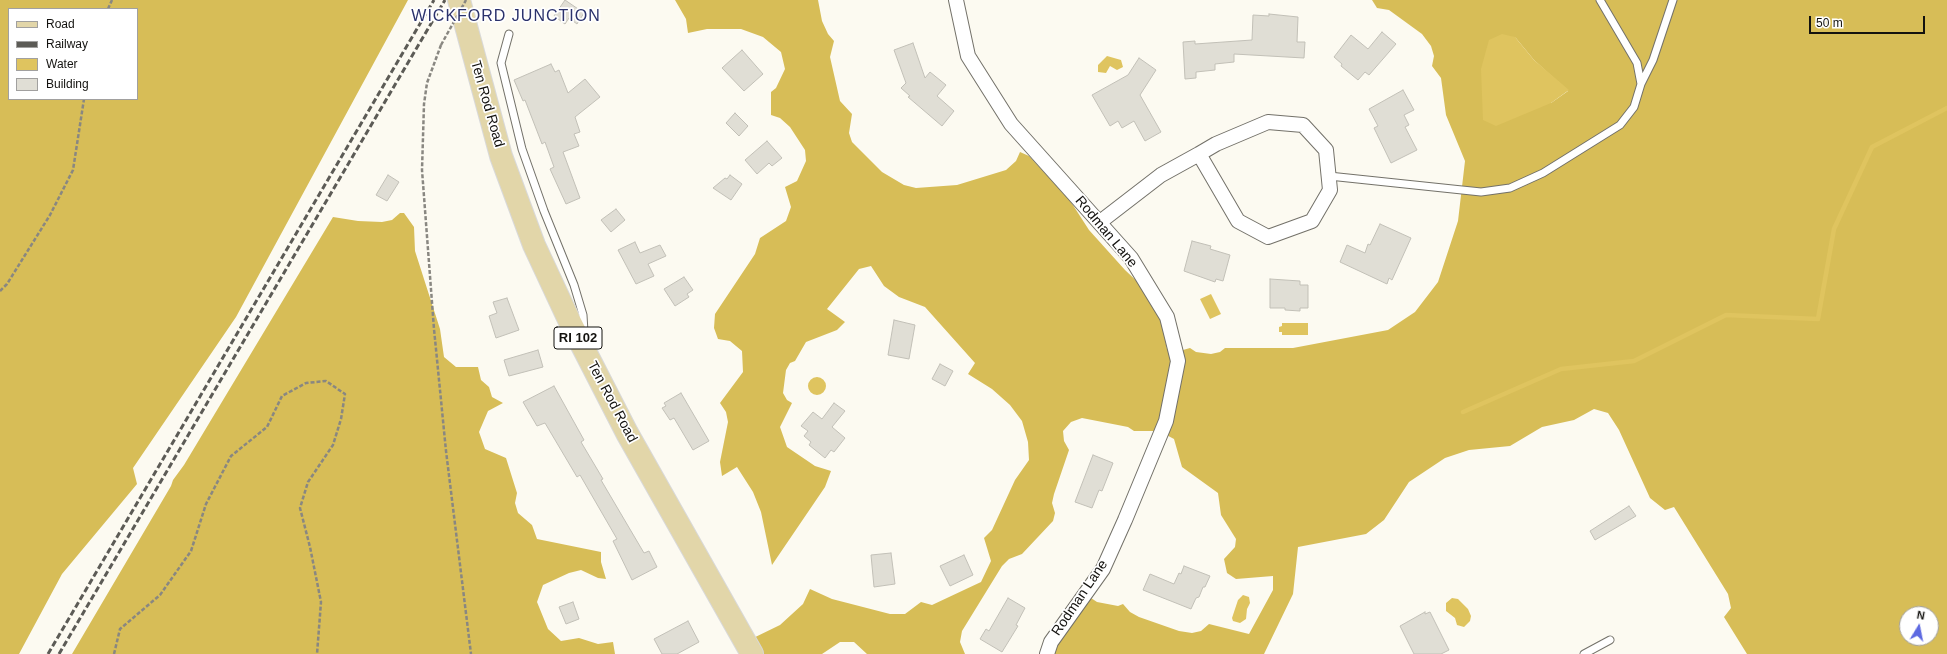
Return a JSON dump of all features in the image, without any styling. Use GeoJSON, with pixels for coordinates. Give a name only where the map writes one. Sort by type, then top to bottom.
{"type":"FeatureCollection","features":[{"type":"Feature","properties":{"kind":"main road","name":"Ten Rod Road"},"geometry":{"type":"LineString","coordinates":[[459,0],[504,163],[534,245],[584,350],[627,433],[752,654]]}},
{"type":"Feature","properties":{"kind":"street","name":"Rodman Lane"},"geometry":{"type":"LineString","coordinates":[[956,0],[968,56],[1011,124],[1131,258],[1167,317],[1178,362],[1166,421],[1125,520],[1102,569],[1051,642],[1047,654]]}},
{"type":"Feature","properties":{"kind":"street"},"geometry":{"type":"LineString","coordinates":[[1100,222],[1161,175],[1199,154],[1268,122],[1303,125],[1326,150],[1330,190],[1312,221],[1268,237],[1238,221],[1199,154]]}},
{"type":"Feature","properties":{"kind":"lane"},"geometry":{"type":"LineString","coordinates":[[1600,0],[1637,63],[1641,84]]}},
{"type":"Feature","properties":{"kind":"lane"},"geometry":{"type":"LineString","coordinates":[[1329,176],[1481,192],[1510,188],[1543,173],[1620,125],[1634,107],[1641,84],[1653,60],[1673,0]]}},
{"type":"Feature","properties":{"kind":"lane"},"geometry":{"type":"LineString","coordinates":[[509,34],[501,64],[522,149],[545,214],[574,285],[583,315],[584,350]]}},
{"type":"Feature","properties":{"kind":"lane"},"geometry":{"type":"LineString","coordinates":[[1584,654],[1610,640]]}},
{"type":"Feature","properties":{"kind":"path"},"geometry":{"type":"LineString","coordinates":[[466,0],[441,45],[433,63],[424,104],[422,170],[436,352],[471,654]]}},
{"type":"Feature","properties":{"kind":"path"},"geometry":{"type":"LineString","coordinates":[[0,291],[7,284],[50,215],[73,170],[84,100]]}},
{"type":"Feature","properties":{"kind":"path"},"geometry":{"type":"LineString","coordinates":[[114,654],[120,629],[160,595],[191,551],[206,504],[231,456],[267,427],[282,396],[306,383],[326,381],[345,394],[341,419],[333,445],[308,482],[300,508],[310,547],[321,602],[317,654]]}},
{"type":"Feature","properties":{"kind":"shaded area"},"geometry":{"type":"Polygon","coordinates":[[[0,0],[408,0],[236,317],[133,468],[137,484],[62,574],[19,654],[0,654],[0,0]]]}},
{"type":"Feature","properties":{"kind":"shaded area"},"geometry":{"type":"Polygon","coordinates":[[[675,0],[818,0],[822,21],[828,34],[834,41],[830,57],[840,101],[852,114],[849,133],[852,142],[882,172],[904,185],[916,188],[957,185],[1006,170],[1016,161],[1020,152],[1029,156],[1069,199],[1089,230],[1125,270],[1143,287],[1161,320],[1167,349],[1176,352],[1190,348],[1196,352],[1211,354],[1220,352],[1225,348],[1293,348],[1388,330],[1415,312],[1438,282],[1458,221],[1465,161],[1446,115],[1441,78],[1432,66],[1434,56],[1431,46],[1422,34],[1389,10],[1377,8],[1372,0],[1947,0],[1947,654],[1747,654],[1724,617],[1731,608],[1728,594],[1674,507],[1665,510],[1650,498],[1619,430],[1608,413],[1594,409],[1574,420],[1542,427],[1510,446],[1469,450],[1445,458],[1409,482],[1384,520],[1366,534],[1298,547],[1293,594],[1264,654],[1052,654],[1077,615],[1091,598],[1097,602],[1118,606],[1123,604],[1130,612],[1139,617],[1179,631],[1192,633],[1201,631],[1209,624],[1249,634],[1273,590],[1273,576],[1236,579],[1227,573],[1224,559],[1235,547],[1236,539],[1221,515],[1218,493],[1182,467],[1174,439],[1159,431],[1134,431],[1128,427],[1082,418],[1071,422],[1063,431],[1064,441],[1069,450],[1054,494],[1052,503],[1055,513],[1053,521],[1022,554],[1009,559],[1002,566],[962,631],[960,642],[965,654],[867,654],[854,642],[840,642],[822,654],[747,654],[743,643],[780,625],[803,604],[810,589],[832,599],[890,614],[905,614],[921,602],[932,605],[981,582],[991,561],[984,538],[992,530],[1015,480],[1029,460],[1028,442],[1022,421],[1010,405],[992,389],[968,374],[975,363],[925,307],[899,297],[884,286],[871,266],[859,269],[827,309],[845,322],[837,330],[806,342],[795,361],[790,363],[786,370],[783,393],[787,400],[792,403],[780,427],[787,447],[815,466],[831,471],[825,487],[772,565],[761,512],[753,492],[737,467],[722,476],[720,462],[728,422],[726,412],[720,403],[743,372],[742,351],[730,341],[718,339],[714,328],[715,314],[755,254],[760,238],[786,221],[791,207],[785,187],[797,181],[806,161],[805,150],[790,127],[780,118],[771,115],[771,92],[776,88],[785,69],[781,52],[763,37],[741,29],[707,29],[688,33],[686,19],[675,0]],[[1515,37],[1551,103],[1568,91],[1534,60],[1515,37]]]}},
{"type":"Feature","properties":{"kind":"shaded area"},"geometry":{"type":"Polygon","coordinates":[[[400,213],[404,213],[414,227],[415,251],[440,329],[444,357],[456,367],[478,367],[481,380],[489,387],[492,397],[503,403],[488,411],[479,432],[485,449],[506,458],[517,493],[515,503],[518,513],[532,525],[537,539],[601,552],[601,562],[606,579],[598,578],[581,570],[569,573],[543,585],[537,602],[548,629],[561,641],[579,638],[598,644],[613,642],[615,654],[72,654],[171,486],[173,480],[184,465],[333,217],[358,221],[382,222],[392,220],[400,213]]]}},
{"type":"Feature","properties":{"kind":"water"},"geometry":{"type":"Polygon","coordinates":[[[1502,34],[1515,37],[1534,60],[1569,90],[1551,103],[1496,126],[1483,120],[1481,69],[1489,40],[1502,34]]]}},
{"type":"Feature","properties":{"kind":"water"},"geometry":{"type":"Polygon","coordinates":[[[1107,56],[1121,60],[1123,67],[1117,70],[1110,66],[1106,73],[1098,72],[1098,65],[1107,56]]]}},
{"type":"Feature","properties":{"kind":"water"},"geometry":{"type":"Polygon","coordinates":[[[1211,294],[1221,314],[1210,319],[1200,299],[1211,294]]]}},
{"type":"Feature","properties":{"kind":"water"},"geometry":{"type":"Polygon","coordinates":[[[1282,323],[1308,323],[1308,335],[1282,335],[1282,332],[1279,332],[1279,327],[1282,326],[1282,323]]]}},
{"type":"Feature","properties":{"kind":"water"},"geometry":{"type":"Polygon","coordinates":[[[817,377],[823,380],[826,386],[823,392],[817,395],[811,392],[808,386],[811,380],[817,377]]]}},
{"type":"Feature","properties":{"kind":"water"},"geometry":{"type":"Polygon","coordinates":[[[1243,595],[1249,597],[1250,603],[1247,609],[1246,619],[1240,623],[1233,621],[1232,618],[1238,600],[1243,595]]]}},
{"type":"Feature","properties":{"kind":"water"},"geometry":{"type":"Polygon","coordinates":[[[1452,598],[1458,599],[1468,609],[1471,616],[1470,621],[1464,627],[1457,625],[1455,618],[1446,611],[1446,603],[1452,598]]]}},
{"type":"Feature","properties":{"kind":"building"},"geometry":{"type":"Polygon","coordinates":[[[565,0],[584,13],[577,24],[569,18],[565,24],[554,16],[565,0]]]}},
{"type":"Feature","properties":{"kind":"building"},"geometry":{"type":"Polygon","coordinates":[[[1269,14],[1298,17],[1297,42],[1305,42],[1304,58],[1234,54],[1234,62],[1215,64],[1215,70],[1196,72],[1196,78],[1185,79],[1183,42],[1195,41],[1195,44],[1252,40],[1253,15],[1269,16],[1269,14]]]}},
{"type":"Feature","properties":{"kind":"building"},"geometry":{"type":"Polygon","coordinates":[[[1382,32],[1396,44],[1369,75],[1365,72],[1358,80],[1341,66],[1342,64],[1334,57],[1351,35],[1368,49],[1382,32]]]}},
{"type":"Feature","properties":{"kind":"building"},"geometry":{"type":"Polygon","coordinates":[[[913,43],[925,78],[930,72],[946,85],[937,96],[954,111],[942,126],[908,97],[910,96],[901,88],[906,83],[894,50],[913,43]]]}},
{"type":"Feature","properties":{"kind":"building"},"geometry":{"type":"Polygon","coordinates":[[[742,50],[763,74],[744,91],[722,68],[742,50]]]}},
{"type":"Feature","properties":{"kind":"building"},"geometry":{"type":"Polygon","coordinates":[[[1139,58],[1156,70],[1140,95],[1161,132],[1145,141],[1134,121],[1122,128],[1118,121],[1110,126],[1092,95],[1128,75],[1139,58]]]}},
{"type":"Feature","properties":{"kind":"building"},"geometry":{"type":"Polygon","coordinates":[[[551,64],[555,72],[559,70],[568,93],[585,79],[600,97],[575,117],[580,132],[574,134],[579,146],[563,152],[580,198],[566,204],[550,169],[554,167],[545,142],[542,144],[525,100],[523,101],[514,80],[551,64]]]}},
{"type":"Feature","properties":{"kind":"building"},"geometry":{"type":"Polygon","coordinates":[[[1403,90],[1414,110],[1404,115],[1409,125],[1405,127],[1417,150],[1391,163],[1374,128],[1378,126],[1369,109],[1403,90]]]}},
{"type":"Feature","properties":{"kind":"building"},"geometry":{"type":"Polygon","coordinates":[[[735,113],[748,126],[739,136],[726,123],[735,113]]]}},
{"type":"Feature","properties":{"kind":"building"},"geometry":{"type":"Polygon","coordinates":[[[767,141],[782,158],[772,166],[769,163],[757,174],[745,160],[767,141]]]}},
{"type":"Feature","properties":{"kind":"building"},"geometry":{"type":"Polygon","coordinates":[[[388,175],[399,182],[387,201],[376,195],[388,175]]]}},
{"type":"Feature","properties":{"kind":"building"},"geometry":{"type":"Polygon","coordinates":[[[730,175],[742,184],[731,200],[713,188],[725,178],[727,179],[730,175]]]}},
{"type":"Feature","properties":{"kind":"building"},"geometry":{"type":"Polygon","coordinates":[[[616,209],[625,220],[611,232],[601,220],[616,209]]]}},
{"type":"Feature","properties":{"kind":"building"},"geometry":{"type":"Polygon","coordinates":[[[1380,224],[1411,238],[1392,280],[1389,278],[1387,284],[1340,262],[1347,245],[1365,253],[1368,244],[1370,245],[1380,224]]]}},
{"type":"Feature","properties":{"kind":"building"},"geometry":{"type":"Polygon","coordinates":[[[1192,241],[1211,246],[1210,249],[1230,255],[1223,281],[1216,279],[1215,282],[1184,271],[1192,241]]]}},
{"type":"Feature","properties":{"kind":"building"},"geometry":{"type":"Polygon","coordinates":[[[635,242],[640,253],[660,245],[666,256],[648,264],[654,276],[636,284],[618,250],[635,242]]]}},
{"type":"Feature","properties":{"kind":"building"},"geometry":{"type":"Polygon","coordinates":[[[684,277],[693,290],[687,294],[689,297],[675,306],[664,289],[684,277]]]}},
{"type":"Feature","properties":{"kind":"building"},"geometry":{"type":"Polygon","coordinates":[[[1270,279],[1300,281],[1300,285],[1308,285],[1308,308],[1300,308],[1300,311],[1285,310],[1285,308],[1270,308],[1270,279]]]}},
{"type":"Feature","properties":{"kind":"building"},"geometry":{"type":"Polygon","coordinates":[[[507,298],[519,330],[496,338],[489,316],[497,313],[493,302],[507,298]]]}},
{"type":"Feature","properties":{"kind":"building"},"geometry":{"type":"Polygon","coordinates":[[[894,320],[915,325],[909,359],[888,355],[894,320]]]}},
{"type":"Feature","properties":{"kind":"building"},"geometry":{"type":"Polygon","coordinates":[[[538,350],[543,367],[509,376],[504,360],[538,350]]]}},
{"type":"Feature","properties":{"kind":"building"},"geometry":{"type":"Polygon","coordinates":[[[940,364],[953,371],[945,386],[932,379],[940,364]]]}},
{"type":"Feature","properties":{"kind":"building"},"geometry":{"type":"Polygon","coordinates":[[[554,386],[584,440],[581,442],[603,479],[601,480],[644,553],[649,551],[657,567],[632,580],[613,541],[617,539],[580,475],[577,477],[545,423],[537,426],[523,402],[554,386]]]}},
{"type":"Feature","properties":{"kind":"building"},"geometry":{"type":"Polygon","coordinates":[[[681,393],[709,441],[693,450],[674,418],[670,420],[662,408],[666,406],[664,403],[681,393]]]}},
{"type":"Feature","properties":{"kind":"building"},"geometry":{"type":"Polygon","coordinates":[[[834,403],[845,411],[832,427],[845,438],[834,452],[831,450],[825,458],[809,445],[811,442],[804,436],[808,431],[801,426],[813,412],[822,419],[834,403]]]}},
{"type":"Feature","properties":{"kind":"building"},"geometry":{"type":"Polygon","coordinates":[[[1093,455],[1113,463],[1102,491],[1099,490],[1092,508],[1075,502],[1093,455]]]}},
{"type":"Feature","properties":{"kind":"building"},"geometry":{"type":"Polygon","coordinates":[[[1629,506],[1636,516],[1595,540],[1590,531],[1629,506]]]}},
{"type":"Feature","properties":{"kind":"building"},"geometry":{"type":"Polygon","coordinates":[[[891,553],[895,584],[874,587],[871,555],[891,553]]]}},
{"type":"Feature","properties":{"kind":"building"},"geometry":{"type":"Polygon","coordinates":[[[964,555],[973,575],[950,586],[940,566],[964,555]]]}},
{"type":"Feature","properties":{"kind":"building"},"geometry":{"type":"Polygon","coordinates":[[[1184,566],[1210,576],[1191,609],[1143,590],[1150,574],[1174,584],[1179,573],[1181,574],[1184,566]]]}},
{"type":"Feature","properties":{"kind":"building"},"geometry":{"type":"Polygon","coordinates":[[[1008,598],[1025,608],[1016,625],[1018,626],[1002,652],[980,639],[986,629],[989,631],[1008,598]]]}},
{"type":"Feature","properties":{"kind":"building"},"geometry":{"type":"Polygon","coordinates":[[[573,602],[579,619],[566,624],[559,607],[573,602]]]}},
{"type":"Feature","properties":{"kind":"building"},"geometry":{"type":"Polygon","coordinates":[[[1425,612],[1425,614],[1430,612],[1449,650],[1441,654],[1414,654],[1400,626],[1425,612]]]}},
{"type":"Feature","properties":{"kind":"building"},"geometry":{"type":"Polygon","coordinates":[[[688,621],[699,642],[677,654],[662,654],[654,639],[688,621]]]}},
{"type":"Feature","properties":{"kind":"waterway"},"geometry":{"type":"LineString","coordinates":[[1463,412],[1561,369],[1634,361],[1726,315],[1818,319],[1834,229],[1872,147],[1947,108]]}},
{"type":"Feature","properties":{"kind":"railway"},"geometry":{"type":"LineString","coordinates":[[48,654],[434,0]]}},
{"type":"Feature","properties":{"kind":"railway"},"geometry":{"type":"LineString","coordinates":[[59,654],[445,0]]}},
{"type":"Feature","properties":{"kind":"district","name":"WICKFORD JUNCTION"},"geometry":{"type":"Point","coordinates":[506,17]}}]}
